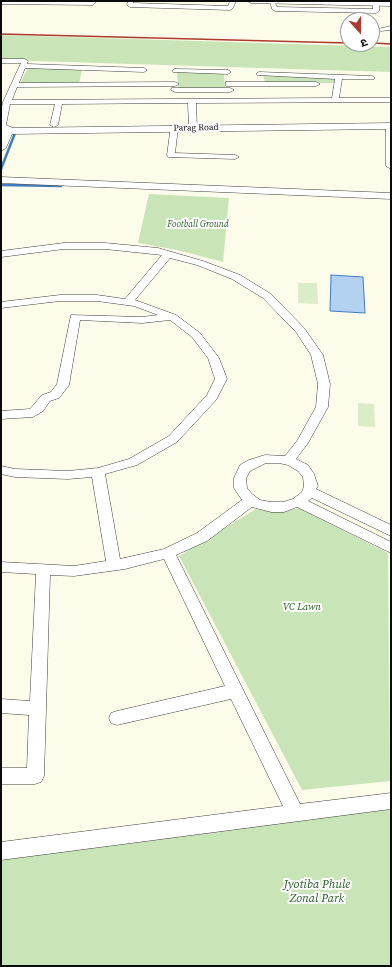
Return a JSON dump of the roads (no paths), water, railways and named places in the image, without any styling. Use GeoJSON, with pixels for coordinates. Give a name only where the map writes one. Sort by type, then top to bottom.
{"type":"FeatureCollection","features":[{"type":"Feature","properties":{"kind":"street"},"geometry":{"type":"LineString","coordinates":[[1,8],[5,2],[93,4],[94,1]]}},
{"type":"Feature","properties":{"kind":"street"},"geometry":{"type":"LineString","coordinates":[[131,1],[130,5],[230,8],[233,1]]}},
{"type":"Feature","properties":{"kind":"street"},"geometry":{"type":"LineString","coordinates":[[251,1],[376,4],[391,3]]}},
{"type":"Feature","properties":{"kind":"street"},"geometry":{"type":"LineString","coordinates":[[338,1],[391,3]]}},
{"type":"Feature","properties":{"kind":"street"},"geometry":{"type":"LineString","coordinates":[[381,29],[391,28]]}},
{"type":"Feature","properties":{"kind":"street"},"geometry":{"type":"LineString","coordinates":[[1,61],[25,61],[5,103],[1,148]]}},
{"type":"Feature","properties":{"kind":"street"},"geometry":{"type":"LineString","coordinates":[[23,66],[84,76],[113,85],[143,84],[175,87],[229,87],[338,80]]}},
{"type":"Feature","properties":{"kind":"street"},"geometry":{"type":"LineString","coordinates":[[14,85],[84,76],[114,69],[144,67],[143,84]]}},
{"type":"Feature","properties":{"kind":"street"},"geometry":{"type":"LineString","coordinates":[[175,101],[175,68],[227,70],[231,100]]}},
{"type":"Feature","properties":{"kind":"street"},"geometry":{"type":"LineString","coordinates":[[113,85],[114,69]]}},
{"type":"Feature","properties":{"kind":"street"},"geometry":{"type":"LineString","coordinates":[[262,84],[258,71],[371,85],[391,100]]}},
{"type":"Feature","properties":{"kind":"street"},"geometry":{"type":"LineString","coordinates":[[335,100],[338,80]]}},
{"type":"Feature","properties":{"kind":"street"},"geometry":{"type":"LineString","coordinates":[[5,103],[335,100],[371,85]]}},
{"type":"Feature","properties":{"kind":"street"},"geometry":{"type":"LineString","coordinates":[[192,101],[193,126]]}},
{"type":"Feature","properties":{"kind":"street"},"geometry":{"type":"LineString","coordinates":[[54,125],[59,102]]}},
{"type":"Feature","properties":{"kind":"street","name":"Parag Road"},"geometry":{"type":"LineString","coordinates":[[3,128],[174,128],[193,126],[391,122]]}},
{"type":"Feature","properties":{"kind":"street","name":"Parag Road"},"geometry":{"type":"LineString","coordinates":[[3,128],[54,125],[391,127]]}},
{"type":"Feature","properties":{"kind":"street"},"geometry":{"type":"LineString","coordinates":[[391,127],[391,166]]}},
{"type":"Feature","properties":{"kind":"street"},"geometry":{"type":"LineString","coordinates":[[174,128],[171,155],[235,157]]}},
{"type":"Feature","properties":{"kind":"street"},"geometry":{"type":"LineString","coordinates":[[1,180],[391,196]]}},
{"type":"Feature","properties":{"kind":"street"},"geometry":{"type":"LineString","coordinates":[[1,254],[24,250],[71,246],[105,246],[158,251],[200,263],[236,277],[267,296],[300,330],[317,355],[324,384],[322,407],[302,443],[288,461]]}},
{"type":"Feature","properties":{"kind":"street"},"geometry":{"type":"LineString","coordinates":[[128,302],[168,254]]}},
{"type":"Feature","properties":{"kind":"street"},"geometry":{"type":"LineString","coordinates":[[1,305],[60,298],[97,298],[136,303],[172,317],[196,334],[213,358],[221,379],[212,397],[173,439],[133,462],[98,472],[68,475],[15,473],[1,470]]}},
{"type":"Feature","properties":{"kind":"street"},"geometry":{"type":"LineString","coordinates":[[1,415],[29,414],[34,412],[46,398],[55,395],[63,385],[75,317],[142,320],[172,317]]}},
{"type":"Feature","properties":{"kind":"street"},"geometry":{"type":"LineString","coordinates":[[265,459],[279,459],[288,461],[303,468],[309,477],[311,486],[307,496],[298,502],[284,507],[271,507],[247,497],[241,488],[240,478],[245,468],[253,463],[265,459]]}},
{"type":"Feature","properties":{"kind":"street"},"geometry":{"type":"LineString","coordinates":[[98,472],[114,566]]}},
{"type":"Feature","properties":{"kind":"street"},"geometry":{"type":"LineString","coordinates":[[309,491],[391,531]]}},
{"type":"Feature","properties":{"kind":"street"},"geometry":{"type":"LineString","coordinates":[[1,567],[74,571],[114,566],[168,553],[202,537],[252,500]]}},
{"type":"Feature","properties":{"kind":"street"},"geometry":{"type":"LineString","coordinates":[[298,502],[391,548]]}},
{"type":"Feature","properties":{"kind":"street"},"geometry":{"type":"LineString","coordinates":[[168,553],[296,814]]}},
{"type":"Feature","properties":{"kind":"street"},"geometry":{"type":"LineString","coordinates":[[1,776],[35,776],[43,569]]}},
{"type":"Feature","properties":{"kind":"street"},"geometry":{"type":"LineString","coordinates":[[117,718],[235,691]]}},
{"type":"Feature","properties":{"kind":"street"},"geometry":{"type":"LineString","coordinates":[[1,706],[38,709]]}},
{"type":"Feature","properties":{"kind":"street"},"geometry":{"type":"LineString","coordinates":[[1,851],[391,801]]}},
{"type":"Feature","properties":{"kind":"water"},"geometry":{"type":"Polygon","coordinates":[[[331,275],[363,277],[365,313],[330,311],[331,275]]]}},
{"type":"Feature","properties":{"kind":"waterway"},"geometry":{"type":"LineString","coordinates":[[1,169],[15,133]]}},
{"type":"Feature","properties":{"kind":"waterway"},"geometry":{"type":"LineString","coordinates":[[1,185],[61,186]]}},
{"type":"Feature","properties":{"kind":"railway"},"geometry":{"type":"LineString","coordinates":[[1,34],[340,43]]}},
{"type":"Feature","properties":{"kind":"railway"},"geometry":{"type":"LineString","coordinates":[[380,43],[391,44]]}},
{"type":"Feature","properties":{"kind":"park label","name":"Football Ground"},"geometry":{"type":"Point","coordinates":[198,225]}},
{"type":"Feature","properties":{"kind":"park label","name":"VC Lawn"},"geometry":{"type":"Point","coordinates":[302,607]}},
{"type":"Feature","properties":{"kind":"park label","name":"Jyotiba Phule Zonal Park"},"geometry":{"type":"Point","coordinates":[317,892]}}]}
